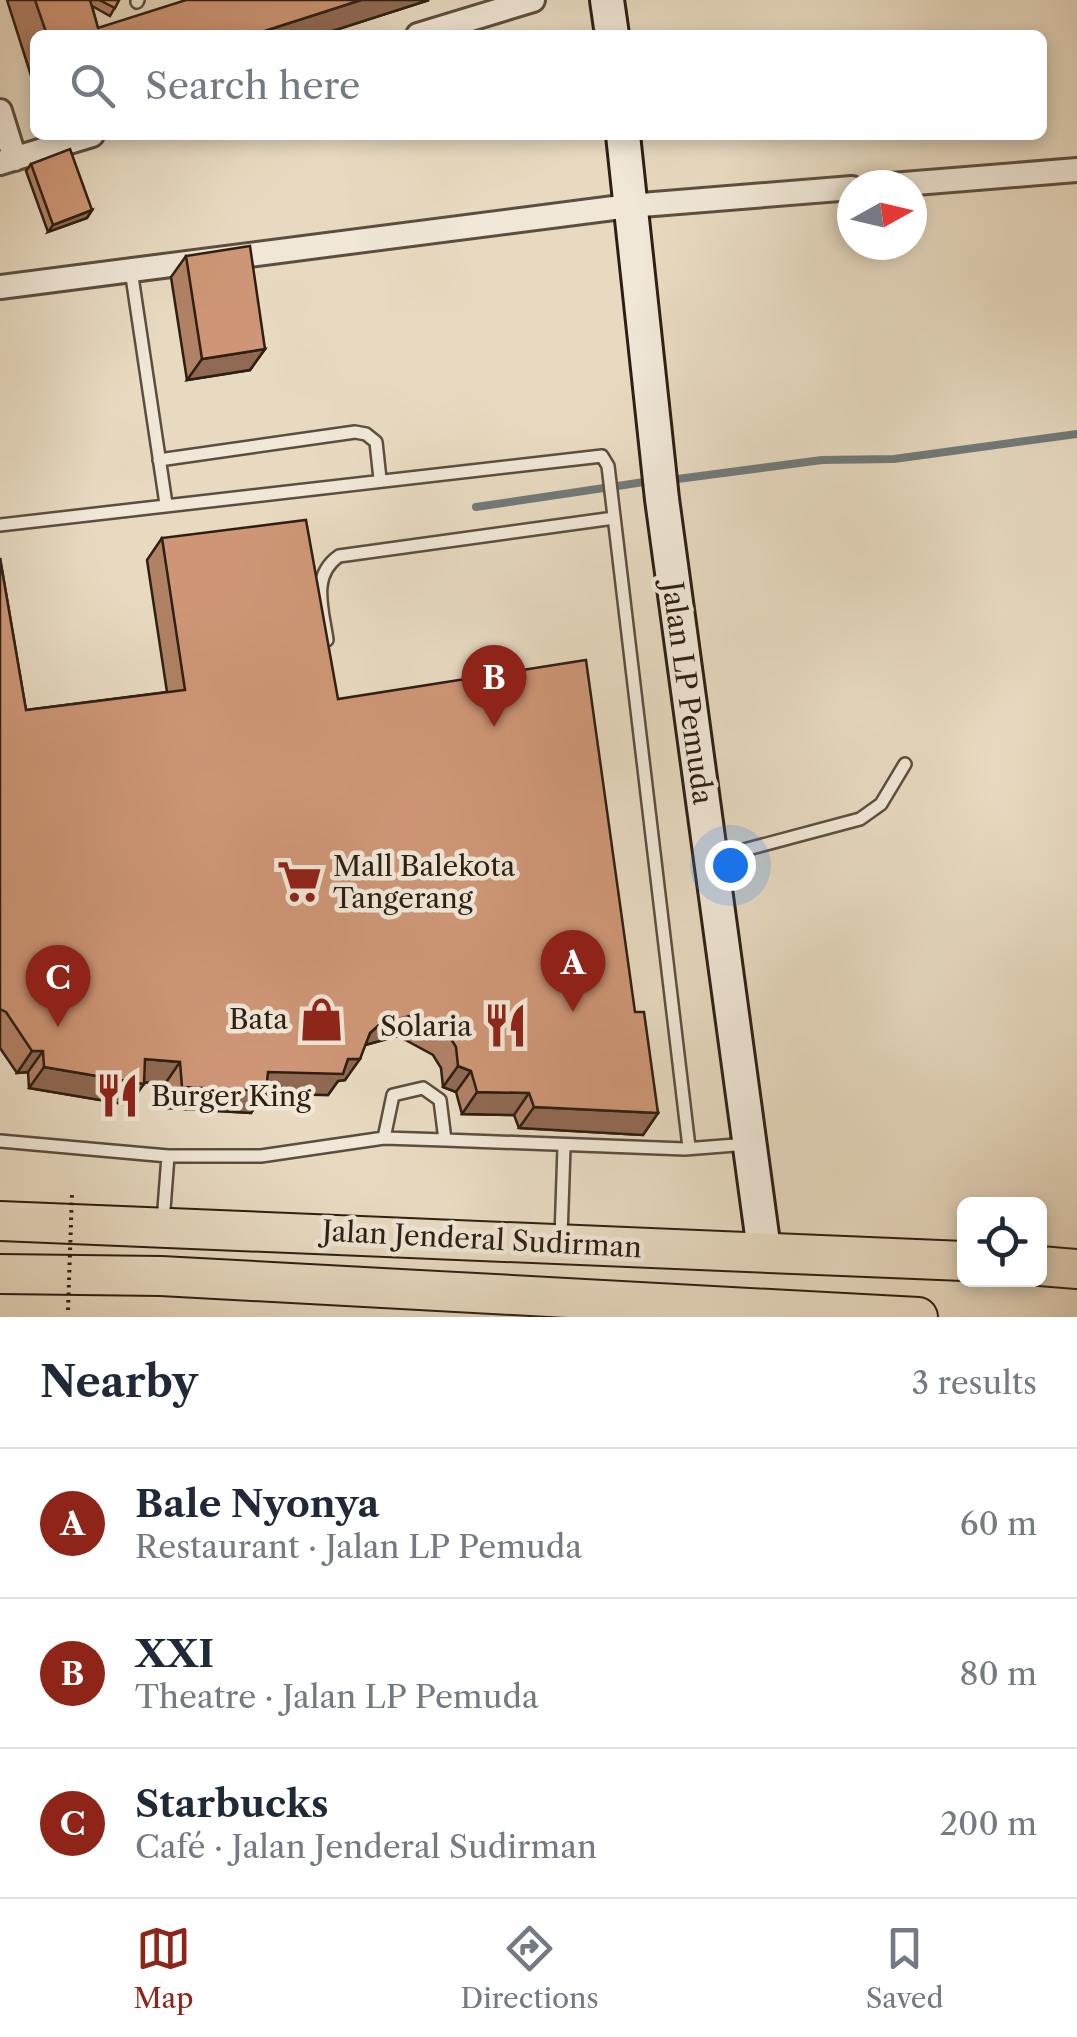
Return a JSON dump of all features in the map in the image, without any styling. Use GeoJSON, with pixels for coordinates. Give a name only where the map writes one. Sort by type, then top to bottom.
{"type":"FeatureCollection","features":[{"type":"Feature","properties":{"kind":"main road","name":"Jalan Jenderal Sudirman"},"geometry":{"type":"LineString","coordinates":[[0,1221],[764,1250],[957,1262]]}},
{"type":"Feature","properties":{"kind":"main road"},"geometry":{"type":"LineString","coordinates":[[1047,1267],[1077,1269]]}},
{"type":"Feature","properties":{"kind":"main road","name":"Jalan Jenderal Sudirman"},"geometry":{"type":"LineString","coordinates":[[0,1274],[161,1276],[461,1305],[918,1317]]}},
{"type":"Feature","properties":{"kind":"street"},"geometry":{"type":"LineString","coordinates":[[434,30],[533,0]]}},
{"type":"Feature","properties":{"kind":"street"},"geometry":{"type":"LineString","coordinates":[[607,0],[611,30]]}},
{"type":"Feature","properties":{"kind":"street"},"geometry":{"type":"LineString","coordinates":[[0,111],[8,161],[76,140]]}},
{"type":"Feature","properties":{"kind":"street","name":"Jalan LP Pemuda"},"geometry":{"type":"LineString","coordinates":[[623,140],[662,499],[764,1250]]}},
{"type":"Feature","properties":{"kind":"street"},"geometry":{"type":"LineString","coordinates":[[927,182],[1077,170]]}},
{"type":"Feature","properties":{"kind":"street"},"geometry":{"type":"LineString","coordinates":[[0,287],[629,206],[837,189]]}},
{"type":"Feature","properties":{"kind":"lane"},"geometry":{"type":"LineString","coordinates":[[131,270],[166,504]]}},
{"type":"Feature","properties":{"kind":"lane"},"geometry":{"type":"LineString","coordinates":[[159,460],[366,434],[376,442],[380,479]]}},
{"type":"Feature","properties":{"kind":"lane"},"geometry":{"type":"LineString","coordinates":[[0,525],[597,453],[608,466],[688,1146]]}},
{"type":"Feature","properties":{"kind":"lane"},"geometry":{"type":"LineString","coordinates":[[328,655],[319,579],[326,564],[339,556],[613,514]]}},
{"type":"Feature","properties":{"kind":"lane"},"geometry":{"type":"LineString","coordinates":[[710,859],[860,819],[881,804],[905,764]]}},
{"type":"Feature","properties":{"kind":"lane"},"geometry":{"type":"LineString","coordinates":[[384,1138],[393,1095],[423,1088],[440,1100],[445,1140]]}},
{"type":"Feature","properties":{"kind":"lane"},"geometry":{"type":"LineString","coordinates":[[0,1142],[168,1156],[262,1156],[384,1138],[564,1146],[748,1144]]}},
{"type":"Feature","properties":{"kind":"lane"},"geometry":{"type":"LineString","coordinates":[[560,1243],[564,1146]]}},
{"type":"Feature","properties":{"kind":"lane"},"geometry":{"type":"LineString","coordinates":[[163,1227],[168,1156]]}},
{"type":"Feature","properties":{"kind":"path"},"geometry":{"type":"LineString","coordinates":[[68,1310],[72,1194]]}},
{"type":"Feature","properties":{"kind":"building"},"geometry":{"type":"Polygon","coordinates":[[[35,0],[90,0],[98,28],[186,0],[361,0],[268,30],[45,30],[35,0]]]}},
{"type":"Feature","properties":{"kind":"building"},"geometry":{"type":"Polygon","coordinates":[[[99,0],[119,0],[115,8],[99,0]]]}},
{"type":"Feature","properties":{"kind":"building"},"geometry":{"type":"Polygon","coordinates":[[[70,149],[92,210],[53,225],[31,164],[70,149]]]}},
{"type":"Feature","properties":{"kind":"building"},"geometry":{"type":"Polygon","coordinates":[[[250,246],[265,349],[202,359],[186,256],[250,246]]]}},
{"type":"Feature","properties":{"kind":"building","name":"Mall Balekota Tangerang"},"geometry":{"type":"Polygon","coordinates":[[[306,520],[338,699],[586,660],[635,1012],[644,1012],[658,1113],[534,1107],[529,1093],[477,1092],[471,1071],[458,1066],[456,1047],[448,1034],[413,1015],[380,1024],[370,1033],[360,1059],[348,1059],[343,1074],[268,1072],[266,1091],[182,1087],[180,1062],[145,1059],[144,1084],[44,1067],[43,1051],[32,1051],[0,1009],[0,558],[26,710],[185,690],[162,538],[306,520]]]}},
{"type":"Feature","properties":{"kind":"waterway"},"geometry":{"type":"LineString","coordinates":[[670,480],[822,460],[894,459],[1077,434]]}},
{"type":"Feature","properties":{"kind":"waterway"},"geometry":{"type":"LineString","coordinates":[[476,507],[651,481]]}},
{"type":"Feature","properties":{"kind":"place","name":"XXI"},"geometry":{"type":"Point","coordinates":[494,727]}},
{"type":"Feature","properties":{"kind":"place","name":"Mall Balekota Tangerang"},"geometry":{"type":"Point","coordinates":[300,882]}},
{"type":"Feature","properties":{"kind":"place","name":"Bale Nyonya"},"geometry":{"type":"Point","coordinates":[573,1012]}},
{"type":"Feature","properties":{"kind":"place","name":"Bata"},"geometry":{"type":"Point","coordinates":[321,1019]}},
{"type":"Feature","properties":{"kind":"place","name":"Solaria"},"geometry":{"type":"Point","coordinates":[505,1026]}},
{"type":"Feature","properties":{"kind":"place","name":"Starbucks"},"geometry":{"type":"Point","coordinates":[58,1027]}},
{"type":"Feature","properties":{"kind":"place","name":"Burger King"},"geometry":{"type":"Point","coordinates":[118,1096]}}]}
